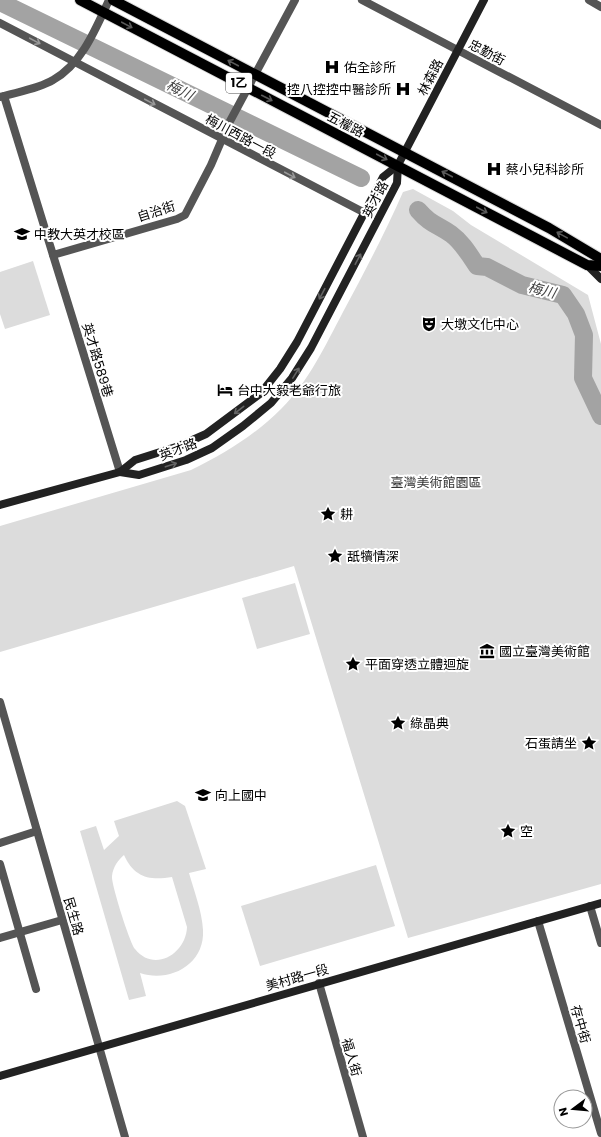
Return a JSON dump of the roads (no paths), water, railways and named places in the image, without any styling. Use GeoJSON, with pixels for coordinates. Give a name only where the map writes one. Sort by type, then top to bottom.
{"type":"FeatureCollection","features":[{"type":"Feature","properties":{"kind":"main road","name":"五權路"},"geometry":{"type":"LineString","coordinates":[[80,0],[398,165],[586,265],[601,266]]}},
{"type":"Feature","properties":{"kind":"main road","name":"五權路"},"geometry":{"type":"LineString","coordinates":[[113,0],[405,152],[599,256]]}},
{"type":"Feature","properties":{"kind":"main road","name":"林森路"},"geometry":{"type":"LineString","coordinates":[[398,165],[484,0]]}},
{"type":"Feature","properties":{"kind":"main road","name":"英才路"},"geometry":{"type":"LineString","coordinates":[[0,505],[120,472],[135,460],[179,446],[206,434],[261,393],[280,369],[297,342],[384,177],[398,165]]}},
{"type":"Feature","properties":{"kind":"main road","name":"英才路"},"geometry":{"type":"LineString","coordinates":[[120,472],[139,475],[186,460],[212,448],[243,426],[271,403],[292,378],[311,348],[397,183],[398,165]]}},
{"type":"Feature","properties":{"kind":"main road"},"geometry":{"type":"LineString","coordinates":[[586,265],[601,279]]}},
{"type":"Feature","properties":{"kind":"main road","name":"美村路一段"},"geometry":{"type":"LineString","coordinates":[[0,1076],[601,903]]}},
{"type":"Feature","properties":{"kind":"street"},"geometry":{"type":"LineString","coordinates":[[53,254],[2,96],[42,85],[54,80],[75,63],[104,12],[109,0]]}},
{"type":"Feature","properties":{"kind":"street"},"geometry":{"type":"LineString","coordinates":[[248,88],[294,0]]}},
{"type":"Feature","properties":{"kind":"street","name":"忠勤街"},"geometry":{"type":"LineString","coordinates":[[362,0],[601,125]]}},
{"type":"Feature","properties":{"kind":"street"},"geometry":{"type":"LineString","coordinates":[[589,0],[601,6]]}},
{"type":"Feature","properties":{"kind":"street","name":"梅川西路一段"},"geometry":{"type":"LineString","coordinates":[[0,23],[364,213]]}},
{"type":"Feature","properties":{"kind":"street","name":"自治街"},"geometry":{"type":"LineString","coordinates":[[53,254],[177,219],[185,215],[248,88]]}},
{"type":"Feature","properties":{"kind":"street","name":"英才路589巷"},"geometry":{"type":"LineString","coordinates":[[53,254],[120,472]]}},
{"type":"Feature","properties":{"kind":"street","name":"民生路"},"geometry":{"type":"LineString","coordinates":[[0,702],[98,1048],[125,1137]]}},
{"type":"Feature","properties":{"kind":"street"},"geometry":{"type":"LineString","coordinates":[[0,843],[37,831]]}},
{"type":"Feature","properties":{"kind":"street"},"geometry":{"type":"LineString","coordinates":[[0,864],[36,989]]}},
{"type":"Feature","properties":{"kind":"street"},"geometry":{"type":"LineString","coordinates":[[590,906],[601,943]]}},
{"type":"Feature","properties":{"kind":"street"},"geometry":{"type":"LineString","coordinates":[[0,938],[62,920]]}},
{"type":"Feature","properties":{"kind":"street","name":"存中街"},"geometry":{"type":"LineString","coordinates":[[538,921],[601,1133]]}},
{"type":"Feature","properties":{"kind":"street","name":"福人街"},"geometry":{"type":"LineString","coordinates":[[319,983],[363,1137]]}},
{"type":"Feature","properties":{"kind":"waterway","name":"梅川"},"geometry":{"type":"LineString","coordinates":[[0,2],[361,178]]}},
{"type":"Feature","properties":{"kind":"waterway","name":"梅川"},"geometry":{"type":"LineString","coordinates":[[418,210],[430,222],[455,237],[465,248],[477,266],[487,267],[522,285],[563,295],[576,314],[584,335],[583,378],[601,416]]}},
{"type":"Feature","properties":{"kind":"place","name":"佑全診所"},"geometry":{"type":"Point","coordinates":[332,67]}},
{"type":"Feature","properties":{"kind":"place","name":"控八控控中醫診所"},"geometry":{"type":"Point","coordinates":[403,89]}},
{"type":"Feature","properties":{"kind":"place","name":"蔡小兒科診所"},"geometry":{"type":"Point","coordinates":[494,169]}},
{"type":"Feature","properties":{"kind":"place","name":"中教大英才校區"},"geometry":{"type":"Point","coordinates":[22,234]}},
{"type":"Feature","properties":{"kind":"place","name":"大墩文化中心"},"geometry":{"type":"Point","coordinates":[429,324]}},
{"type":"Feature","properties":{"kind":"place","name":"台中大毅老爺行旅"},"geometry":{"type":"Point","coordinates":[225,390]}},
{"type":"Feature","properties":{"kind":"place","name":"耕"},"geometry":{"type":"Point","coordinates":[328,514]}},
{"type":"Feature","properties":{"kind":"place","name":"舐犢情深"},"geometry":{"type":"Point","coordinates":[335,556]}},
{"type":"Feature","properties":{"kind":"place","name":"國立臺灣美術館"},"geometry":{"type":"Point","coordinates":[487,651]}},
{"type":"Feature","properties":{"kind":"place","name":"平面穿透立體迴旋"},"geometry":{"type":"Point","coordinates":[353,664]}},
{"type":"Feature","properties":{"kind":"place","name":"綠晶典"},"geometry":{"type":"Point","coordinates":[398,723]}},
{"type":"Feature","properties":{"kind":"place","name":"石蛋請坐"},"geometry":{"type":"Point","coordinates":[589,743]}},
{"type":"Feature","properties":{"kind":"place","name":"向上國中"},"geometry":{"type":"Point","coordinates":[203,795]}},
{"type":"Feature","properties":{"kind":"place","name":"空"},"geometry":{"type":"Point","coordinates":[508,831]}},
{"type":"Feature","properties":{"kind":"park label","name":"臺灣美術館園區"},"geometry":{"type":"Point","coordinates":[436,482]}}]}
